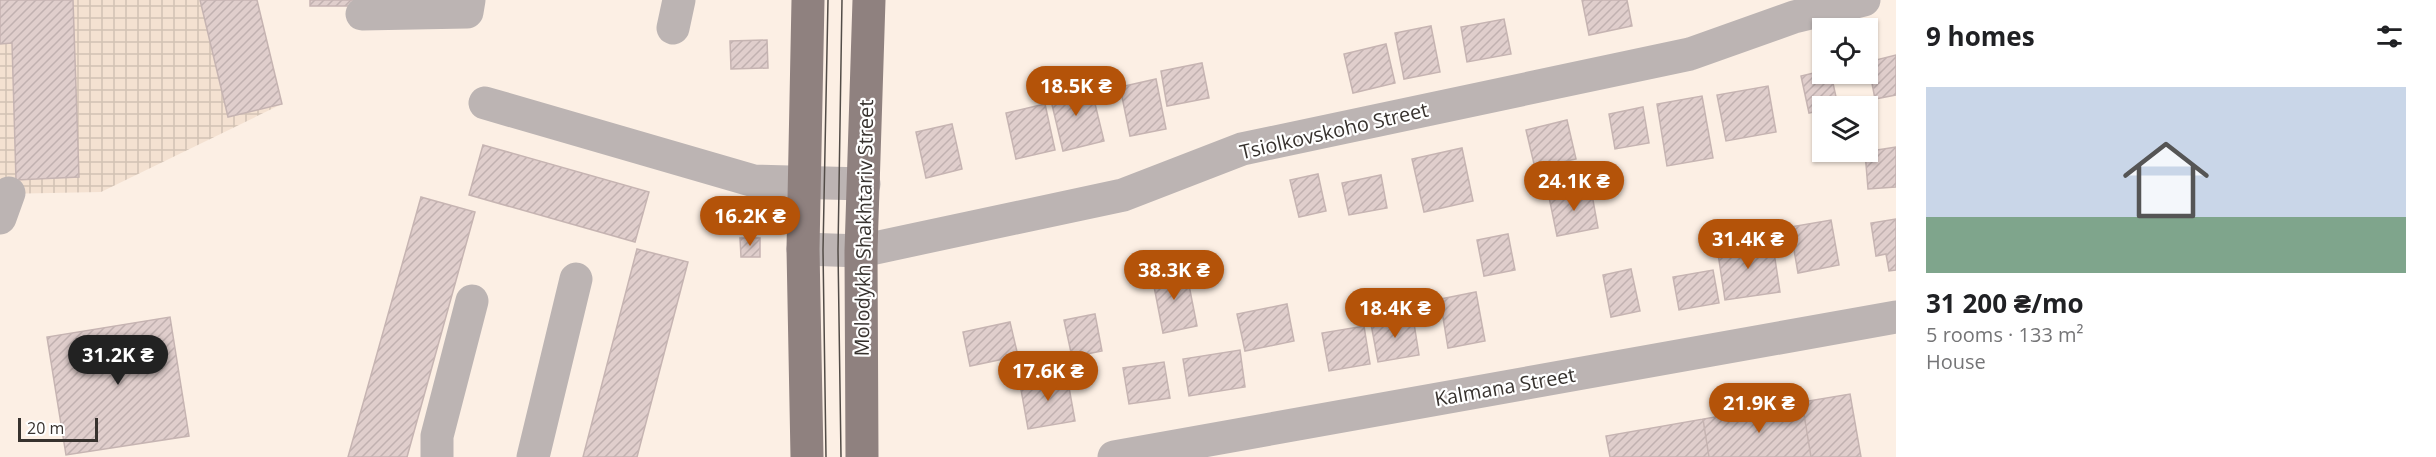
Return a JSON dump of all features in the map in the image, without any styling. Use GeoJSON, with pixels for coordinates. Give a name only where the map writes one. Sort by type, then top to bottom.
{"type":"FeatureCollection","features":[{"type":"Feature","properties":{"kind":"main road"},"geometry":{"type":"LineString","coordinates":[[807,457],[803,249],[808,0]]}},
{"type":"Feature","properties":{"kind":"main road","name":"Molodykh Shakhtariv Street"},"geometry":{"type":"LineString","coordinates":[[862,457],[861,251],[869,0]]}},
{"type":"Feature","properties":{"kind":"street"},"geometry":{"type":"LineString","coordinates":[[362,14],[467,12],[469,0]]}},
{"type":"Feature","properties":{"kind":"street","name":"Tsiolkovskoho Street"},"geometry":{"type":"LineString","coordinates":[[803,249],[861,251],[1123,195],[1242,149],[1690,54],[1794,17],[1864,0]]}},
{"type":"Feature","properties":{"kind":"street"},"geometry":{"type":"LineString","coordinates":[[485,103],[754,181],[864,184]]}},
{"type":"Feature","properties":{"kind":"street"},"geometry":{"type":"LineString","coordinates":[[533,457],[576,279]]}},
{"type":"Feature","properties":{"kind":"street"},"geometry":{"type":"LineString","coordinates":[[437,457],[437,436],[472,301]]}},
{"type":"Feature","properties":{"kind":"street","name":"Kalmana Street"},"geometry":{"type":"LineString","coordinates":[[1114,457],[1896,317]]}},
{"type":"Feature","properties":{"kind":"shaded area"},"geometry":{"type":"Polygon","coordinates":[[[0,0],[257,0],[282,104],[101,192],[0,194],[0,0]]]}},
{"type":"Feature","properties":{"kind":"building"},"geometry":{"type":"Polygon","coordinates":[[[0,0],[73,0],[79,177],[16,180],[12,43],[0,44],[0,0]]]}},
{"type":"Feature","properties":{"kind":"building"},"geometry":{"type":"Polygon","coordinates":[[[200,0],[257,0],[282,104],[228,117],[200,0]]]}},
{"type":"Feature","properties":{"kind":"building"},"geometry":{"type":"Polygon","coordinates":[[[310,0],[358,0],[358,6],[310,6],[310,0]]]}},
{"type":"Feature","properties":{"kind":"building"},"geometry":{"type":"Polygon","coordinates":[[[1582,0],[1627,0],[1632,26],[1589,35],[1582,0]]]}},
{"type":"Feature","properties":{"kind":"building"},"geometry":{"type":"Polygon","coordinates":[[[1504,19],[1511,54],[1467,62],[1461,27],[1504,19]]]}},
{"type":"Feature","properties":{"kind":"building"},"geometry":{"type":"Polygon","coordinates":[[[1431,26],[1440,72],[1404,79],[1395,33],[1431,26]]]}},
{"type":"Feature","properties":{"kind":"building"},"geometry":{"type":"Polygon","coordinates":[[[767,40],[768,68],[731,69],[730,41],[767,40]]]}},
{"type":"Feature","properties":{"kind":"building"},"geometry":{"type":"Polygon","coordinates":[[[1386,44],[1395,83],[1353,93],[1344,54],[1386,44]]]}},
{"type":"Feature","properties":{"kind":"building"},"geometry":{"type":"Polygon","coordinates":[[[1896,55],[1896,95],[1878,98],[1878,96],[1874,96],[1872,84],[1878,84],[1878,60],[1896,55]]]}},
{"type":"Feature","properties":{"kind":"building"},"geometry":{"type":"Polygon","coordinates":[[[1202,63],[1209,98],[1167,106],[1161,71],[1202,63]]]}},
{"type":"Feature","properties":{"kind":"building"},"geometry":{"type":"Polygon","coordinates":[[[1812,73],[1812,84],[1833,84],[1836,96],[1812,96],[1812,112],[1809,113],[1801,76],[1812,73]]]}},
{"type":"Feature","properties":{"kind":"building"},"geometry":{"type":"Polygon","coordinates":[[[1156,79],[1166,129],[1130,136],[1120,87],[1156,79]]]}},
{"type":"Feature","properties":{"kind":"building"},"geometry":{"type":"Polygon","coordinates":[[[1090,83],[1104,141],[1063,151],[1049,92],[1090,83]]]}},
{"type":"Feature","properties":{"kind":"building"},"geometry":{"type":"Polygon","coordinates":[[[1768,86],[1776,132],[1726,141],[1717,95],[1768,86]]]}},
{"type":"Feature","properties":{"kind":"building"},"geometry":{"type":"Polygon","coordinates":[[[1702,96],[1713,158],[1667,166],[1657,104],[1702,96]]]}},
{"type":"Feature","properties":{"kind":"building"},"geometry":{"type":"Polygon","coordinates":[[[1045,104],[1055,150],[1016,159],[1006,113],[1045,104]]]}},
{"type":"Feature","properties":{"kind":"building"},"geometry":{"type":"Polygon","coordinates":[[[1643,107],[1649,143],[1615,149],[1609,114],[1643,107]]]}},
{"type":"Feature","properties":{"kind":"building"},"geometry":{"type":"Polygon","coordinates":[[[1567,120],[1576,159],[1535,168],[1526,130],[1567,120]]]}},
{"type":"Feature","properties":{"kind":"building"},"geometry":{"type":"Polygon","coordinates":[[[952,124],[962,169],[926,178],[916,132],[952,124]]]}},
{"type":"Feature","properties":{"kind":"building"},"geometry":{"type":"Polygon","coordinates":[[[483,145],[649,192],[635,242],[469,195],[483,145]]]}},
{"type":"Feature","properties":{"kind":"building"},"geometry":{"type":"Polygon","coordinates":[[[1896,147],[1896,187],[1868,189],[1866,162],[1878,162],[1878,150],[1896,147]]]}},
{"type":"Feature","properties":{"kind":"building"},"geometry":{"type":"Polygon","coordinates":[[[1462,148],[1473,201],[1424,212],[1412,159],[1462,148]]]}},
{"type":"Feature","properties":{"kind":"building"},"geometry":{"type":"Polygon","coordinates":[[[1318,174],[1326,211],[1299,217],[1290,180],[1318,174]]]}},
{"type":"Feature","properties":{"kind":"building"},"geometry":{"type":"Polygon","coordinates":[[[1381,175],[1387,208],[1349,215],[1342,183],[1381,175]]]}},
{"type":"Feature","properties":{"kind":"building"},"geometry":{"type":"Polygon","coordinates":[[[1591,189],[1598,228],[1557,236],[1549,197],[1591,189]]]}},
{"type":"Feature","properties":{"kind":"building"},"geometry":{"type":"Polygon","coordinates":[[[421,197],[475,212],[407,457],[348,457],[421,197]]]}},
{"type":"Feature","properties":{"kind":"building"},"geometry":{"type":"Polygon","coordinates":[[[1896,219],[1896,270],[1889,271],[1886,254],[1876,256],[1871,223],[1896,219]]]}},
{"type":"Feature","properties":{"kind":"building"},"geometry":{"type":"Polygon","coordinates":[[[1831,220],[1839,265],[1798,273],[1790,227],[1831,220]]]}},
{"type":"Feature","properties":{"kind":"building"},"geometry":{"type":"Polygon","coordinates":[[[1508,234],[1515,270],[1484,276],[1477,240],[1508,234]]]}},
{"type":"Feature","properties":{"kind":"building"},"geometry":{"type":"Polygon","coordinates":[[[740,238],[760,238],[760,257],[741,257],[740,238]]]}},
{"type":"Feature","properties":{"kind":"building"},"geometry":{"type":"Polygon","coordinates":[[[1772,239],[1780,292],[1725,300],[1717,247],[1772,239]]]}},
{"type":"Feature","properties":{"kind":"building"},"geometry":{"type":"Polygon","coordinates":[[[637,249],[688,262],[637,457],[583,457],[637,249]]]}},
{"type":"Feature","properties":{"kind":"building"},"geometry":{"type":"Polygon","coordinates":[[[1631,269],[1640,311],[1611,317],[1603,275],[1631,269]]]}},
{"type":"Feature","properties":{"kind":"building"},"geometry":{"type":"Polygon","coordinates":[[[1186,270],[1197,326],[1163,333],[1152,276],[1186,270]]]}},
{"type":"Feature","properties":{"kind":"building"},"geometry":{"type":"Polygon","coordinates":[[[1713,270],[1719,303],[1679,310],[1673,277],[1713,270]]]}},
{"type":"Feature","properties":{"kind":"building"},"geometry":{"type":"Polygon","coordinates":[[[1476,292],[1485,341],[1448,348],[1440,299],[1476,292]]]}},
{"type":"Feature","properties":{"kind":"building"},"geometry":{"type":"Polygon","coordinates":[[[1287,304],[1294,341],[1245,351],[1237,314],[1287,304]]]}},
{"type":"Feature","properties":{"kind":"building"},"geometry":{"type":"Polygon","coordinates":[[[1095,314],[1102,351],[1072,357],[1064,320],[1095,314]]]}},
{"type":"Feature","properties":{"kind":"building"},"geometry":{"type":"Polygon","coordinates":[[[170,317],[189,436],[66,455],[47,337],[170,317]]]}},
{"type":"Feature","properties":{"kind":"building"},"geometry":{"type":"Polygon","coordinates":[[[1413,317],[1419,355],[1378,362],[1371,324],[1413,317]]]}},
{"type":"Feature","properties":{"kind":"building"},"geometry":{"type":"Polygon","coordinates":[[[1010,322],[1018,356],[970,366],[963,332],[1010,322]]]}},
{"type":"Feature","properties":{"kind":"building"},"geometry":{"type":"Polygon","coordinates":[[[1364,326],[1370,364],[1329,371],[1322,333],[1364,326]]]}},
{"type":"Feature","properties":{"kind":"building"},"geometry":{"type":"Polygon","coordinates":[[[1240,350],[1245,387],[1189,396],[1183,359],[1240,350]]]}},
{"type":"Feature","properties":{"kind":"building"},"geometry":{"type":"Polygon","coordinates":[[[1164,362],[1170,398],[1129,404],[1123,368],[1164,362]]]}},
{"type":"Feature","properties":{"kind":"building"},"geometry":{"type":"Polygon","coordinates":[[[1067,376],[1075,421],[1028,429],[1020,384],[1067,376]]]}},
{"type":"Feature","properties":{"kind":"building"},"geometry":{"type":"Polygon","coordinates":[[[1850,394],[1861,457],[1811,457],[1802,402],[1850,394]]]}},
{"type":"Feature","properties":{"kind":"building"},"geometry":{"type":"Polygon","coordinates":[[[1802,402],[1811,457],[1709,457],[1703,419],[1802,402]]]}},
{"type":"Feature","properties":{"kind":"building"},"geometry":{"type":"Polygon","coordinates":[[[1703,419],[1709,457],[1610,457],[1606,436],[1703,419]]]}},
{"type":"Feature","properties":{"kind":"tram line"},"geometry":{"type":"LineString","coordinates":[[826,457],[823,250],[828,0]]}},
{"type":"Feature","properties":{"kind":"tram line"},"geometry":{"type":"LineString","coordinates":[[841,457],[838,250],[842,0]]}}]}
